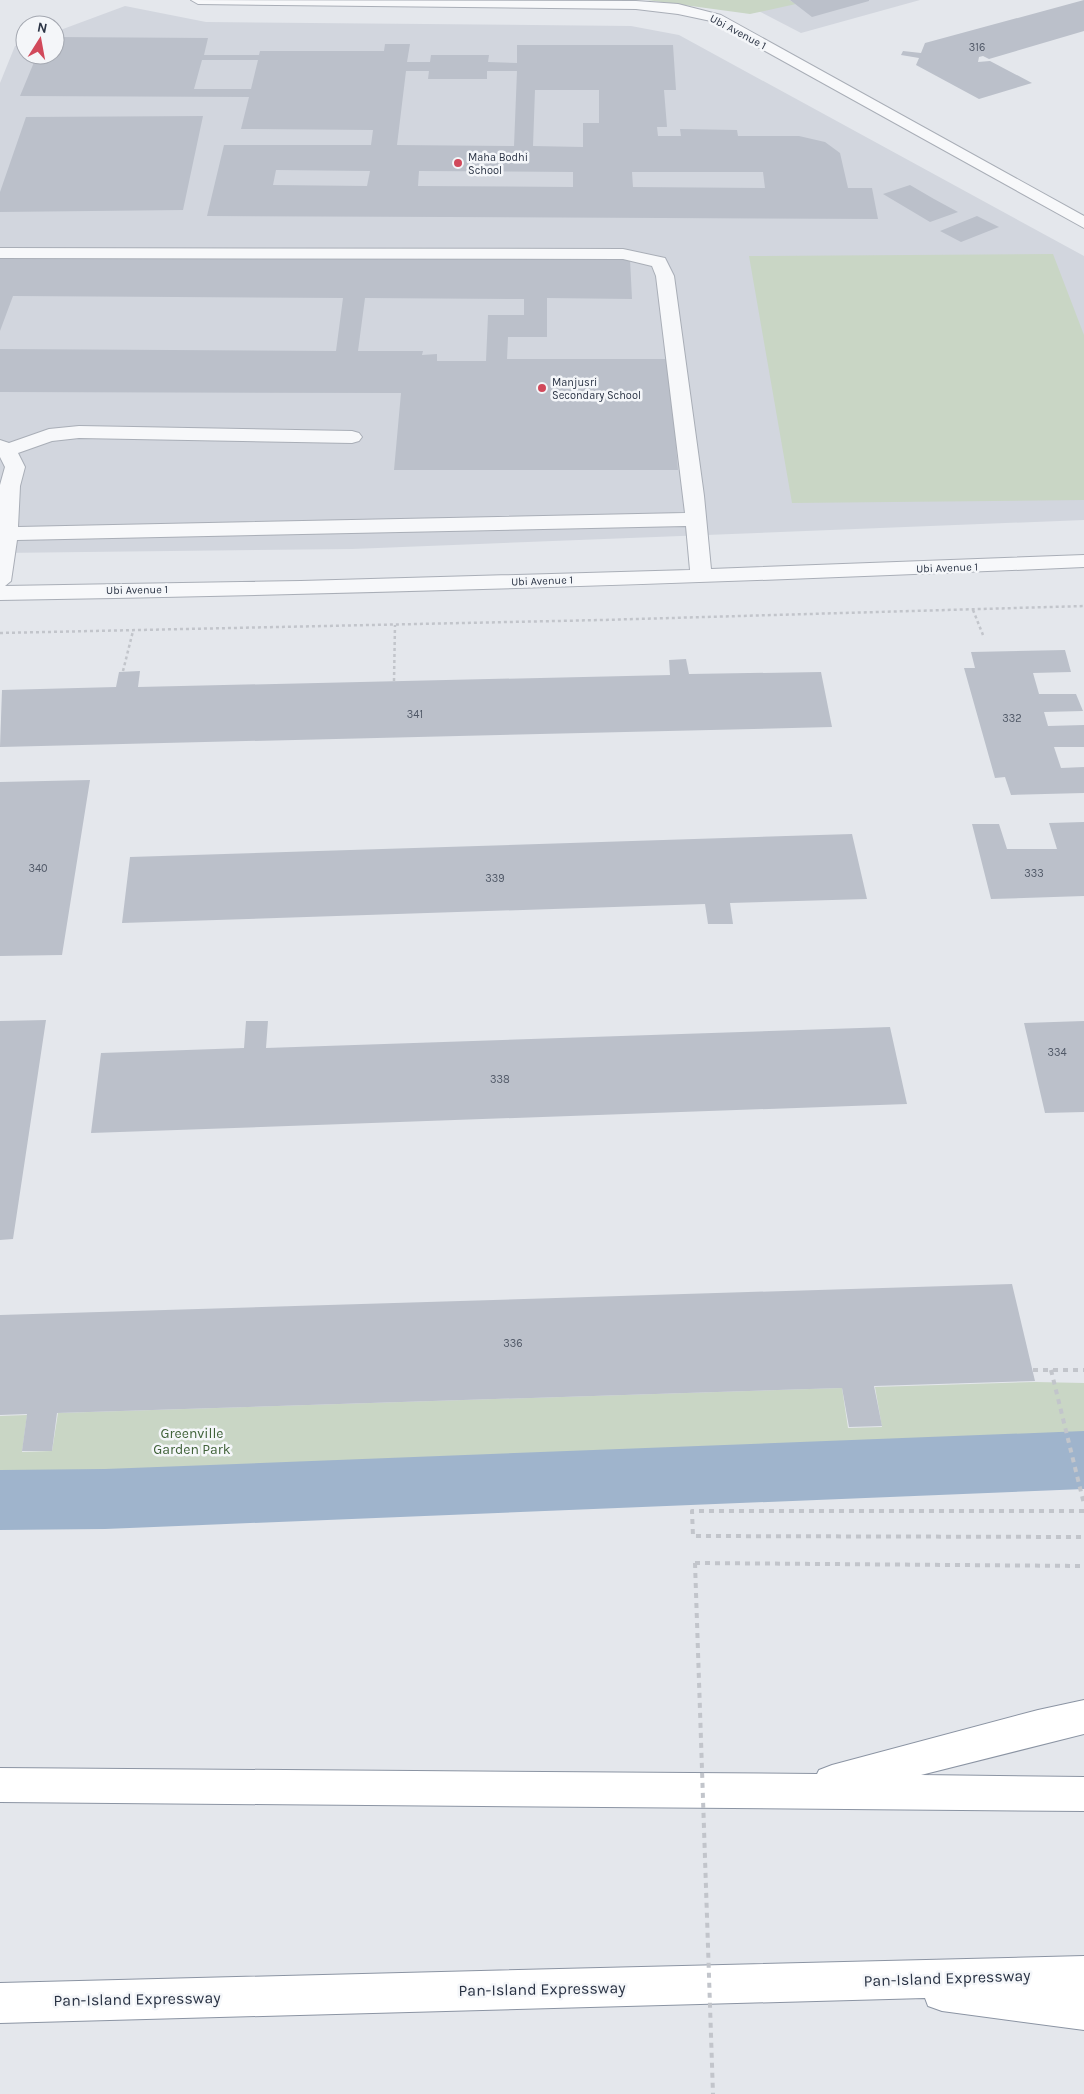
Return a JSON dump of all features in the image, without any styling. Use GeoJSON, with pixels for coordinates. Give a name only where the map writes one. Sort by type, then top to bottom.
{"type":"FeatureCollection","features":[{"type":"Feature","properties":{"kind":"highway"},"geometry":{"type":"LineString","coordinates":[[800,1791],[1038,1727],[1084,1717]]}},
{"type":"Feature","properties":{"kind":"highway"},"geometry":{"type":"LineString","coordinates":[[0,1785],[1084,1794]]}},
{"type":"Feature","properties":{"kind":"highway","name":"Pan-Island Expressway"},"geometry":{"type":"LineString","coordinates":[[0,2003],[1084,1974]]}},
{"type":"Feature","properties":{"kind":"highway"},"geometry":{"type":"LineString","coordinates":[[851,1981],[1084,2010]]}},
{"type":"Feature","properties":{"kind":"street","name":"Ubi Avenue 1"},"geometry":{"type":"LineString","coordinates":[[198,0],[636,6],[698,12],[716,18],[1084,223]]}},
{"type":"Feature","properties":{"kind":"street"},"geometry":{"type":"LineString","coordinates":[[0,253],[623,254],[659,262],[665,276],[696,519],[701,576]]}},
{"type":"Feature","properties":{"kind":"street"},"geometry":{"type":"LineString","coordinates":[[0,581],[10,486],[15,467],[4,448],[50,435],[79,432],[352,437]]}},
{"type":"Feature","properties":{"kind":"street"},"geometry":{"type":"LineString","coordinates":[[4,534],[696,519]]}},
{"type":"Feature","properties":{"kind":"street","name":"Ubi Avenue 1"},"geometry":{"type":"LineString","coordinates":[[0,593],[701,576],[1084,561]]}},
{"type":"Feature","properties":{"kind":"path"},"geometry":{"type":"LineString","coordinates":[[390,585],[395,625],[394,681]]}},
{"type":"Feature","properties":{"kind":"path"},"geometry":{"type":"LineString","coordinates":[[0,633],[395,625],[1084,606]]}},
{"type":"Feature","properties":{"kind":"path"},"geometry":{"type":"LineString","coordinates":[[973,610],[983,635]]}},
{"type":"Feature","properties":{"kind":"path"},"geometry":{"type":"LineString","coordinates":[[123,671],[134,631]]}},
{"type":"Feature","properties":{"kind":"path"},"geometry":{"type":"LineString","coordinates":[[1033,1370],[1084,1370]]}},
{"type":"Feature","properties":{"kind":"path"},"geometry":{"type":"LineString","coordinates":[[1051,1370],[1084,1504]]}},
{"type":"Feature","properties":{"kind":"path"},"geometry":{"type":"LineString","coordinates":[[1084,1511],[692,1511],[693,1536],[1084,1537]]}},
{"type":"Feature","properties":{"kind":"path"},"geometry":{"type":"LineString","coordinates":[[713,2094],[695,1563],[1084,1566]]}},
{"type":"Feature","properties":{"kind":"shaded area"},"geometry":{"type":"Polygon","coordinates":[[[727,0],[920,0],[801,33],[747,5],[727,0]]]}},
{"type":"Feature","properties":{"kind":"shaded area","name":"Manjusri Secondary School"},"geometry":{"type":"Polygon","coordinates":[[[125,6],[206,22],[631,26],[679,35],[1084,256],[1084,520],[352,549],[0,553],[0,83],[15,46],[15,65],[65,65],[65,28],[125,6]]]}},
{"type":"Feature","properties":{"kind":"green space"},"geometry":{"type":"Polygon","coordinates":[[[647,0],[789,0],[796,4],[750,14],[647,0]]]}},
{"type":"Feature","properties":{"kind":"green space"},"geometry":{"type":"Polygon","coordinates":[[[1053,254],[1084,335],[1084,500],[792,503],[749,256],[1053,254]]]}},
{"type":"Feature","properties":{"kind":"green space","name":"Greenville Garden Park"},"geometry":{"type":"Polygon","coordinates":[[[1035,1382],[1084,1383],[1084,1433],[175,1475],[0,1477],[0,1416],[27,1415],[22,1452],[52,1451],[58,1413],[842,1388],[848,1428],[882,1427],[875,1387],[1035,1382]]]}},
{"type":"Feature","properties":{"kind":"building"},"geometry":{"type":"Polygon","coordinates":[[[790,0],[869,0],[869,1],[812,17],[790,0]]]}},
{"type":"Feature","properties":{"kind":"building"},"geometry":{"type":"Polygon","coordinates":[[[1084,0],[1084,31],[989,59],[983,56],[979,57],[978,62],[990,61],[1032,83],[979,99],[916,65],[919,58],[901,55],[903,51],[921,53],[925,43],[1084,0]]]}},
{"type":"Feature","properties":{"kind":"building"},"geometry":{"type":"Polygon","coordinates":[[[65,37],[208,38],[204,55],[259,55],[260,51],[384,51],[385,44],[410,44],[407,62],[430,62],[431,55],[489,55],[488,62],[517,63],[517,45],[673,45],[676,90],[664,90],[667,127],[657,127],[658,136],[681,136],[680,129],[737,130],[738,136],[799,136],[825,142],[840,153],[848,188],[872,188],[878,219],[207,216],[224,145],[371,145],[373,130],[241,129],[249,97],[20,96],[33,65],[65,65],[65,37]],[[202,60],[194,89],[251,89],[258,60],[202,60]],[[406,71],[397,145],[514,146],[517,71],[487,71],[487,79],[428,79],[429,71],[406,71]],[[535,90],[533,146],[583,147],[583,123],[599,123],[599,90],[535,90]],[[276,170],[273,185],[367,186],[370,171],[276,170]],[[419,171],[418,186],[573,187],[573,172],[419,171]],[[632,172],[633,187],[765,188],[763,172],[632,172]]]}},
{"type":"Feature","properties":{"kind":"building"},"geometry":{"type":"Polygon","coordinates":[[[203,116],[183,210],[0,212],[0,192],[26,117],[203,116]]]}},
{"type":"Feature","properties":{"kind":"building"},"geometry":{"type":"Polygon","coordinates":[[[910,185],[958,212],[930,222],[883,194],[910,185]]]}},
{"type":"Feature","properties":{"kind":"building"},"geometry":{"type":"Polygon","coordinates":[[[977,216],[999,227],[961,242],[940,231],[977,216]]]}},
{"type":"Feature","properties":{"kind":"building"},"geometry":{"type":"Polygon","coordinates":[[[0,258],[630,259],[632,299],[547,298],[547,337],[508,337],[507,359],[669,359],[678,470],[394,470],[401,393],[0,392],[0,349],[336,351],[343,298],[13,296],[0,331],[0,258]],[[365,298],[358,351],[423,351],[422,355],[437,354],[437,361],[486,361],[488,315],[524,315],[524,299],[365,298]]]}},
{"type":"Feature","properties":{"kind":"building"},"geometry":{"type":"Polygon","coordinates":[[[1065,650],[1071,672],[1033,673],[1039,694],[1076,694],[1083,711],[1044,712],[1048,726],[1084,725],[1084,747],[1054,747],[1061,768],[1084,767],[1084,793],[1011,795],[1005,777],[995,778],[964,668],[975,668],[971,652],[1065,650]]]}},
{"type":"Feature","properties":{"kind":"building"},"geometry":{"type":"Polygon","coordinates":[[[686,659],[689,674],[821,672],[832,727],[0,747],[2,690],[116,687],[119,672],[140,671],[138,687],[670,675],[669,660],[686,659]]]}},
{"type":"Feature","properties":{"kind":"building"},"geometry":{"type":"Polygon","coordinates":[[[90,780],[62,955],[0,956],[0,782],[90,780]]]}},
{"type":"Feature","properties":{"kind":"building"},"geometry":{"type":"Polygon","coordinates":[[[1084,822],[1084,896],[991,899],[972,824],[999,824],[1007,849],[1057,849],[1049,823],[1084,822]]]}},
{"type":"Feature","properties":{"kind":"building"},"geometry":{"type":"Polygon","coordinates":[[[852,834],[867,899],[730,903],[733,924],[708,924],[705,904],[122,923],[130,857],[852,834]]]}},
{"type":"Feature","properties":{"kind":"building"},"geometry":{"type":"Polygon","coordinates":[[[46,1020],[13,1239],[0,1240],[0,1021],[46,1020]]]}},
{"type":"Feature","properties":{"kind":"building"},"geometry":{"type":"Polygon","coordinates":[[[246,1021],[268,1021],[266,1048],[890,1027],[907,1104],[91,1133],[101,1053],[244,1048],[246,1021]]]}},
{"type":"Feature","properties":{"kind":"building"},"geometry":{"type":"Polygon","coordinates":[[[1084,1021],[1084,1112],[1045,1113],[1024,1023],[1084,1021]]]}},
{"type":"Feature","properties":{"kind":"building"},"geometry":{"type":"Polygon","coordinates":[[[1012,1284],[1035,1381],[874,1386],[882,1426],[849,1427],[842,1388],[57,1413],[52,1451],[22,1451],[27,1414],[0,1415],[0,1315],[1012,1284]]]}},
{"type":"Feature","properties":{"kind":"waterway"},"geometry":{"type":"LineString","coordinates":[[0,1500],[105,1499],[1084,1460]]}},
{"type":"Feature","properties":{"kind":"place","name":"Maha Bodhi School"},"geometry":{"type":"Point","coordinates":[458,163]}},
{"type":"Feature","properties":{"kind":"place","name":"Manjusri Secondary School"},"geometry":{"type":"Point","coordinates":[542,388]}}]}
